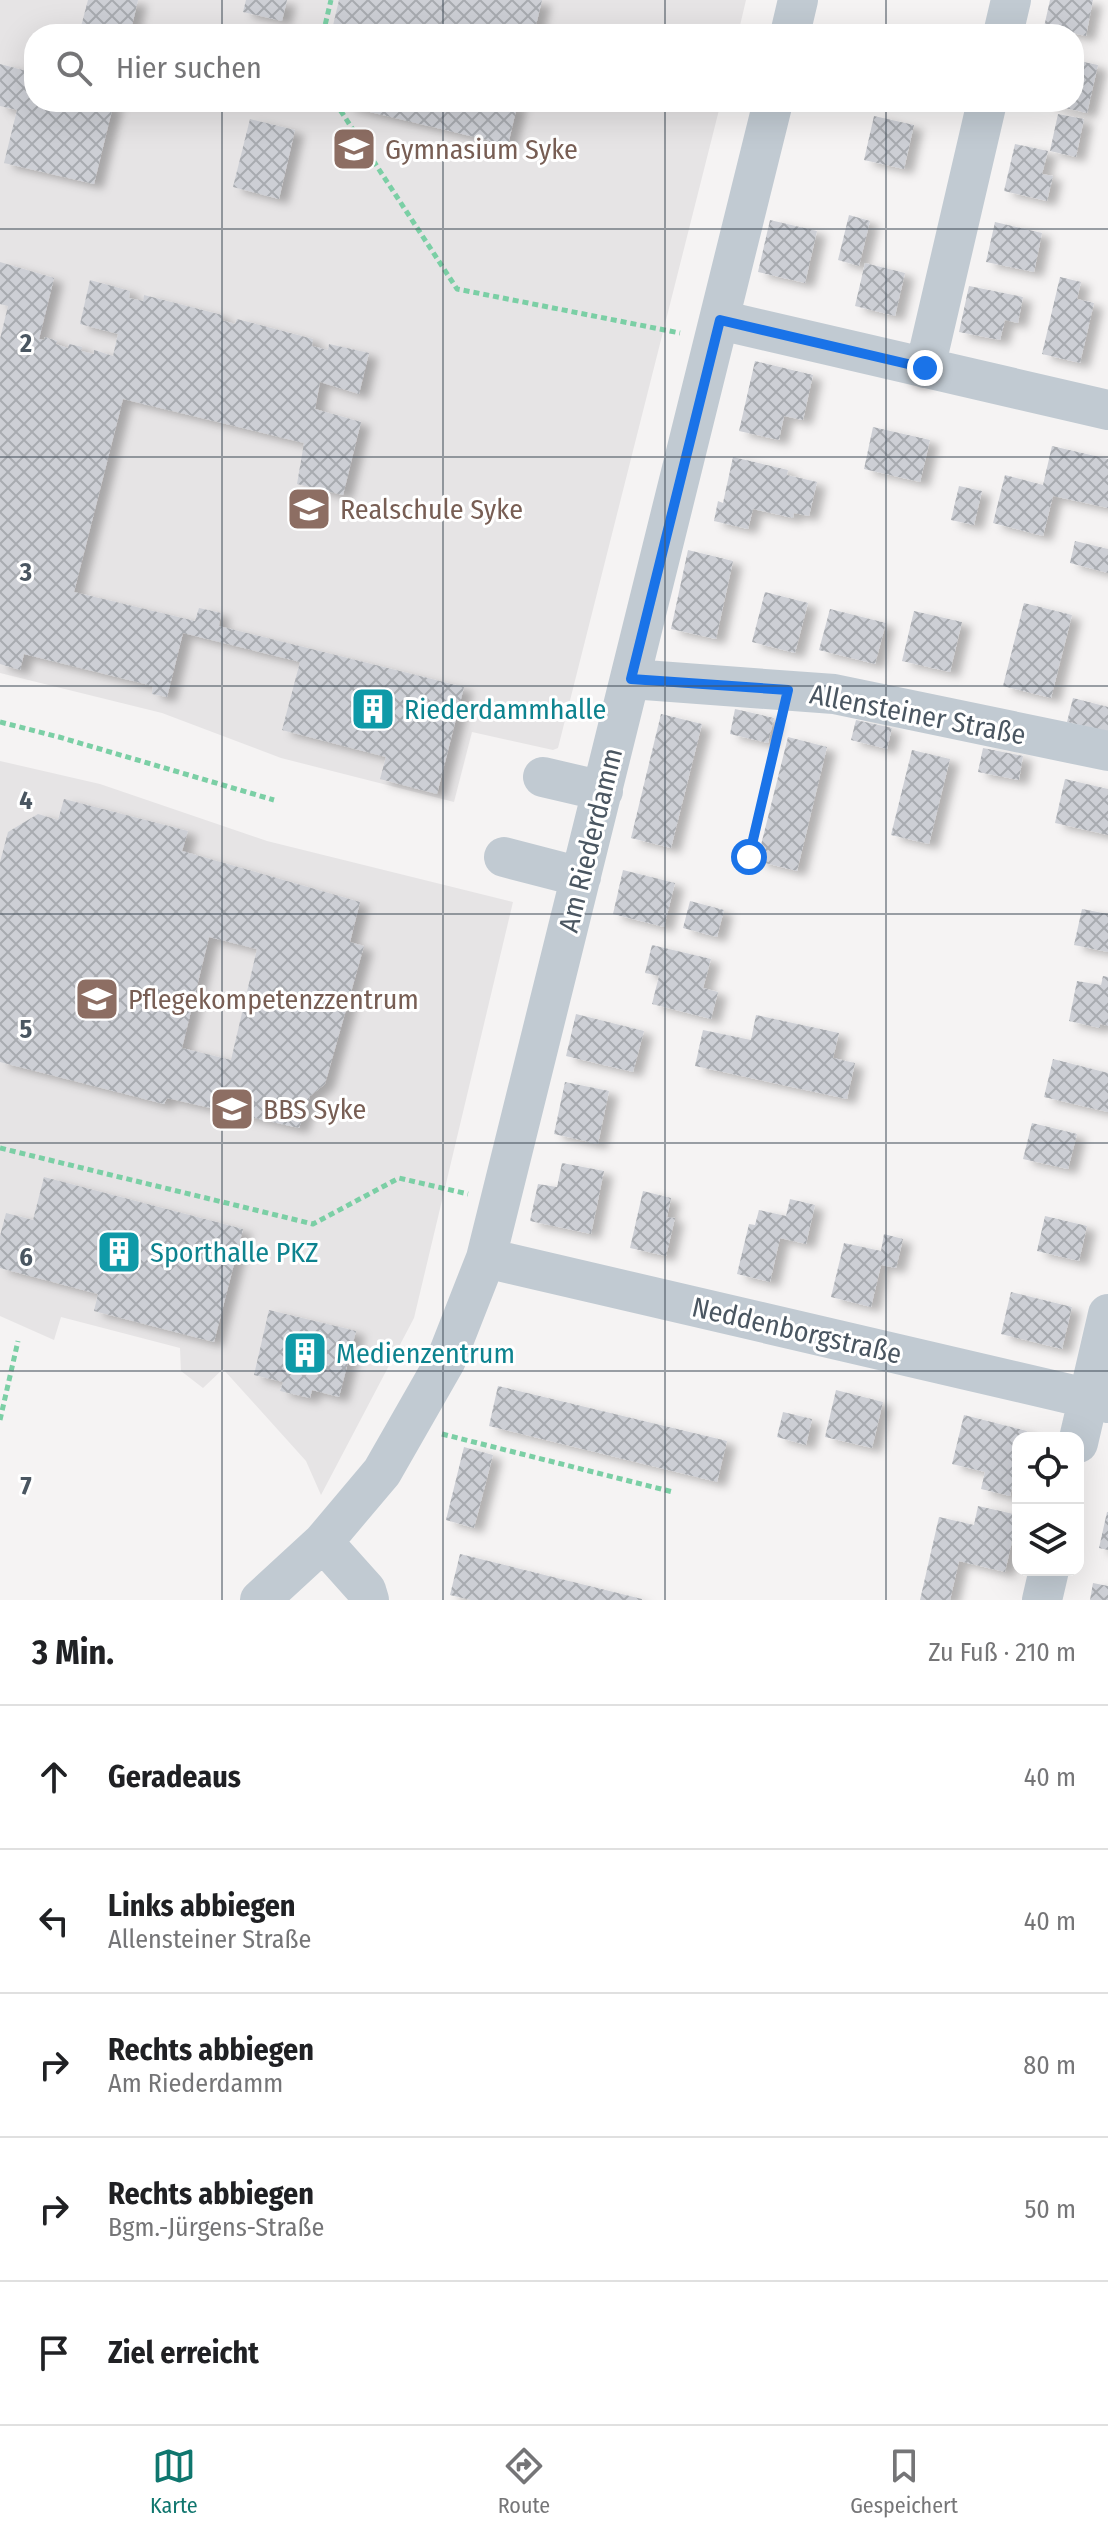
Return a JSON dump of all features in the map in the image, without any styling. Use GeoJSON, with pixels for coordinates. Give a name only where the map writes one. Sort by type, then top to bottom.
{"type":"FeatureCollection","features":[{"type":"Feature","properties":{"kind":"street"},"geometry":{"type":"LineString","coordinates":[[792,24],[798,0]]}},
{"type":"Feature","properties":{"kind":"street"},"geometry":{"type":"LineString","coordinates":[[1005,24],[1011,0]]}},
{"type":"Feature","properties":{"kind":"street","name":"Am Riederdamm"},"geometry":{"type":"LineString","coordinates":[[260,1600],[323,1542],[382,1472],[446,1360],[486,1258],[771,112]]}},
{"type":"Feature","properties":{"kind":"street"},"geometry":{"type":"LineString","coordinates":[[925,368],[985,112]]}},
{"type":"Feature","properties":{"kind":"street"},"geometry":{"type":"LineString","coordinates":[[717,330],[925,368],[1108,410]]}},
{"type":"Feature","properties":{"kind":"street","name":"Allensteiner Straße"},"geometry":{"type":"LineString","coordinates":[[631,679],[834,694],[1108,751]]}},
{"type":"Feature","properties":{"kind":"street"},"geometry":{"type":"LineString","coordinates":[[543,777],[603,791]]}},
{"type":"Feature","properties":{"kind":"street"},"geometry":{"type":"LineString","coordinates":[[504,857],[581,877]]}},
{"type":"Feature","properties":{"kind":"street","name":"Neddenborgstraße"},"geometry":{"type":"LineString","coordinates":[[486,1258],[1098,1400]]}},
{"type":"Feature","properties":{"kind":"street"},"geometry":{"type":"LineString","coordinates":[[1083,1432],[1098,1400],[1108,1314]]}},
{"type":"Feature","properties":{"kind":"street"},"geometry":{"type":"LineString","coordinates":[[323,1542],[366,1590],[369,1600]]}},
{"type":"Feature","properties":{"kind":"street"},"geometry":{"type":"LineString","coordinates":[[1042,1600],[1048,1576]]}},
{"type":"Feature","properties":{"kind":"path"},"geometry":{"type":"LineString","coordinates":[[325,24],[331,0]]}},
{"type":"Feature","properties":{"kind":"path"},"geometry":{"type":"LineString","coordinates":[[342,112],[457,289],[717,330]]}},
{"type":"Feature","properties":{"kind":"path"},"geometry":{"type":"LineString","coordinates":[[749,857],[788,690]]}},
{"type":"Feature","properties":{"kind":"path"},"geometry":{"type":"LineString","coordinates":[[0,722],[274,800]]}},
{"type":"Feature","properties":{"kind":"path"},"geometry":{"type":"LineString","coordinates":[[0,1148],[313,1224],[399,1178],[499,1202]]}},
{"type":"Feature","properties":{"kind":"path"},"geometry":{"type":"LineString","coordinates":[[0,1420],[18,1341]]}},
{"type":"Feature","properties":{"kind":"path"},"geometry":{"type":"LineString","coordinates":[[411,1422],[438,1433],[673,1492]]}},
{"type":"Feature","properties":{"kind":"shaded area","name":"Realschule Syke"},"geometry":{"type":"Polygon","coordinates":[[[0,0],[746,0],[740,24],[24,24],[24,112],[718,112],[558,748],[553,750],[472,732],[454,802],[281,758],[162,713],[0,673],[0,0]]]}},
{"type":"Feature","properties":{"kind":"shaded area","name":"BBS Syke"},"geometry":{"type":"Polygon","coordinates":[[[0,761],[100,784],[267,841],[513,902],[414,1318],[321,1495],[306,1461],[223,1369],[203,1388],[181,1371],[180,1348],[61,1317],[54,1340],[0,1316],[0,761]]]}},
{"type":"Feature","properties":{"kind":"building"},"geometry":{"type":"Polygon","coordinates":[[[88,0],[138,0],[132,24],[82,24],[88,0]]]}},
{"type":"Feature","properties":{"kind":"building"},"geometry":{"type":"Polygon","coordinates":[[[246,0],[287,0],[282,21],[243,12],[246,0]]]}},
{"type":"Feature","properties":{"kind":"building"},"geometry":{"type":"Polygon","coordinates":[[[339,0],[542,0],[536,24],[333,24],[339,0]]]}},
{"type":"Feature","properties":{"kind":"building"},"geometry":{"type":"Polygon","coordinates":[[[1050,0],[1093,0],[1086,36],[1084,24],[1045,24],[1050,0]]]}},
{"type":"Feature","properties":{"kind":"building"},"geometry":{"type":"Polygon","coordinates":[[[1084,62],[1098,65],[1087,113],[1083,112],[1084,62]]]}},
{"type":"Feature","properties":{"kind":"building"},"geometry":{"type":"Polygon","coordinates":[[[0,64],[24,70],[24,112],[112,112],[94,184],[4,163],[17,110],[0,106],[0,64]]]}},
{"type":"Feature","properties":{"kind":"building"},"geometry":{"type":"Polygon","coordinates":[[[370,112],[516,112],[508,145],[370,112]]]}},
{"type":"Feature","properties":{"kind":"building"},"geometry":{"type":"Polygon","coordinates":[[[1058,114],[1084,119],[1076,157],[1050,151],[1058,114]]]}},
{"type":"Feature","properties":{"kind":"building"},"geometry":{"type":"Polygon","coordinates":[[[874,116],[914,125],[904,169],[864,160],[874,116]]]}},
{"type":"Feature","properties":{"kind":"building"},"geometry":{"type":"Polygon","coordinates":[[[250,119],[295,130],[279,199],[233,187],[250,119]]]}},
{"type":"Feature","properties":{"kind":"building"},"geometry":{"type":"Polygon","coordinates":[[[1015,144],[1048,151],[1042,174],[1053,176],[1047,201],[1004,191],[1015,144]]]}},
{"type":"Feature","properties":{"kind":"building"},"geometry":{"type":"Polygon","coordinates":[[[849,215],[870,221],[859,266],[838,260],[849,215]]]}},
{"type":"Feature","properties":{"kind":"building"},"geometry":{"type":"Polygon","coordinates":[[[770,220],[817,231],[805,283],[758,272],[770,220]]]}},
{"type":"Feature","properties":{"kind":"building"},"geometry":{"type":"Polygon","coordinates":[[[995,222],[1042,233],[1034,272],[986,262],[995,222]]]}},
{"type":"Feature","properties":{"kind":"building"},"geometry":{"type":"Polygon","coordinates":[[[0,262],[54,278],[39,339],[44,340],[45,337],[68,348],[69,344],[82,347],[81,351],[94,354],[94,350],[113,356],[118,334],[80,324],[90,280],[130,291],[129,298],[143,301],[144,295],[222,315],[221,320],[235,324],[237,319],[313,339],[312,346],[328,350],[329,344],[369,353],[359,394],[320,382],[315,409],[361,422],[343,495],[297,484],[304,443],[123,399],[74,592],[195,621],[199,608],[221,613],[219,626],[464,687],[437,794],[380,779],[386,757],[282,730],[300,662],[183,633],[167,697],[152,694],[153,686],[24,654],[20,670],[0,664],[0,339],[8,306],[0,304],[0,262]]]}},
{"type":"Feature","properties":{"kind":"building"},"geometry":{"type":"Polygon","coordinates":[[[865,263],[905,273],[895,316],[855,306],[865,263]]]}},
{"type":"Feature","properties":{"kind":"building"},"geometry":{"type":"Polygon","coordinates":[[[1060,277],[1081,282],[1077,299],[1094,303],[1080,363],[1042,354],[1060,277]]]}},
{"type":"Feature","properties":{"kind":"building"},"geometry":{"type":"Polygon","coordinates":[[[969,286],[1023,297],[1018,323],[1005,320],[1000,340],[959,332],[969,286]]]}},
{"type":"Feature","properties":{"kind":"building"},"geometry":{"type":"Polygon","coordinates":[[[755,361],[813,375],[803,420],[784,416],[779,440],[739,431],[755,361]]]}},
{"type":"Feature","properties":{"kind":"building"},"geometry":{"type":"Polygon","coordinates":[[[873,427],[930,440],[920,482],[864,469],[873,427]]]}},
{"type":"Feature","properties":{"kind":"building"},"geometry":{"type":"Polygon","coordinates":[[[1052,446],[1108,459],[1108,508],[1053,496],[1043,536],[993,523],[1005,475],[1043,485],[1052,446]]]}},
{"type":"Feature","properties":{"kind":"building"},"geometry":{"type":"Polygon","coordinates":[[[733,457],[788,470],[787,475],[817,482],[809,516],[794,513],[793,518],[753,509],[748,529],[714,521],[718,501],[723,503],[733,457]]]}},
{"type":"Feature","properties":{"kind":"building"},"geometry":{"type":"Polygon","coordinates":[[[959,486],[982,491],[974,525],[951,520],[959,486]]]}},
{"type":"Feature","properties":{"kind":"building"},"geometry":{"type":"Polygon","coordinates":[[[1075,541],[1108,549],[1108,573],[1070,563],[1075,541]]]}},
{"type":"Feature","properties":{"kind":"building"},"geometry":{"type":"Polygon","coordinates":[[[688,550],[733,561],[716,639],[671,629],[688,550]]]}},
{"type":"Feature","properties":{"kind":"building"},"geometry":{"type":"Polygon","coordinates":[[[765,592],[808,603],[795,653],[752,642],[765,592]]]}},
{"type":"Feature","properties":{"kind":"building"},"geometry":{"type":"Polygon","coordinates":[[[1024,603],[1072,615],[1051,698],[1003,686],[1024,603]]]}},
{"type":"Feature","properties":{"kind":"building"},"geometry":{"type":"Polygon","coordinates":[[[830,609],[886,623],[875,664],[819,650],[830,609]]]}},
{"type":"Feature","properties":{"kind":"building"},"geometry":{"type":"Polygon","coordinates":[[[914,611],[962,622],[950,672],[902,661],[914,611]]]}},
{"type":"Feature","properties":{"kind":"building"},"geometry":{"type":"Polygon","coordinates":[[[1073,698],[1108,707],[1108,731],[1067,722],[1073,698]]]}},
{"type":"Feature","properties":{"kind":"building"},"geometry":{"type":"Polygon","coordinates":[[[735,709],[774,718],[768,743],[730,734],[735,709]]]}},
{"type":"Feature","properties":{"kind":"building"},"geometry":{"type":"Polygon","coordinates":[[[661,714],[702,724],[671,848],[631,838],[661,714]]]}},
{"type":"Feature","properties":{"kind":"building"},"geometry":{"type":"Polygon","coordinates":[[[856,720],[892,728],[887,749],[851,740],[856,720]]]}},
{"type":"Feature","properties":{"kind":"building"},"geometry":{"type":"Polygon","coordinates":[[[788,737],[827,747],[797,871],[757,861],[788,737]]]}},
{"type":"Feature","properties":{"kind":"building"},"geometry":{"type":"Polygon","coordinates":[[[983,748],[1023,756],[1019,780],[978,772],[983,748]]]}},
{"type":"Feature","properties":{"kind":"building"},"geometry":{"type":"Polygon","coordinates":[[[912,750],[950,759],[929,844],[891,835],[912,750]]]}},
{"type":"Feature","properties":{"kind":"building"},"geometry":{"type":"Polygon","coordinates":[[[1065,779],[1108,789],[1108,835],[1055,823],[1065,779]]]}},
{"type":"Feature","properties":{"kind":"building","name":"Pflegekompetenzzentrum"},"geometry":{"type":"Polygon","coordinates":[[[64,799],[188,831],[182,851],[360,902],[350,942],[364,946],[325,1084],[310,1096],[299,1128],[167,1098],[164,1104],[0,1062],[0,862],[8,832],[38,814],[58,820],[64,799]],[[209,937],[182,1048],[231,1060],[257,949],[209,937]]]}},
{"type":"Feature","properties":{"kind":"building"},"geometry":{"type":"Polygon","coordinates":[[[623,870],[675,883],[664,927],[613,914],[623,870]]]}},
{"type":"Feature","properties":{"kind":"building"},"geometry":{"type":"Polygon","coordinates":[[[690,901],[724,910],[717,937],[683,928],[690,901]]]}},
{"type":"Feature","properties":{"kind":"building"},"geometry":{"type":"Polygon","coordinates":[[[1082,909],[1108,914],[1108,952],[1074,945],[1082,909]]]}},
{"type":"Feature","properties":{"kind":"building"},"geometry":{"type":"Polygon","coordinates":[[[652,945],[711,959],[703,988],[718,992],[711,1019],[652,1004],[659,976],[645,973],[652,945]]]}},
{"type":"Feature","properties":{"kind":"building"},"geometry":{"type":"Polygon","coordinates":[[[1103,976],[1108,977],[1108,1026],[1100,1024],[1100,1028],[1069,1021],[1077,981],[1101,985],[1103,976]]]}},
{"type":"Feature","properties":{"kind":"building"},"geometry":{"type":"Polygon","coordinates":[[[576,1014],[644,1031],[633,1072],[566,1056],[576,1014]]]}},
{"type":"Feature","properties":{"kind":"building"},"geometry":{"type":"Polygon","coordinates":[[[756,1015],[839,1033],[833,1058],[855,1063],[847,1099],[695,1066],[703,1030],[751,1040],[756,1015]]]}},
{"type":"Feature","properties":{"kind":"building"},"geometry":{"type":"Polygon","coordinates":[[[1053,1059],[1108,1073],[1108,1112],[1044,1097],[1053,1059]]]}},
{"type":"Feature","properties":{"kind":"building"},"geometry":{"type":"Polygon","coordinates":[[[565,1082],[609,1091],[598,1144],[554,1134],[565,1082]]]}},
{"type":"Feature","properties":{"kind":"building"},"geometry":{"type":"Polygon","coordinates":[[[1032,1123],[1077,1134],[1068,1169],[1023,1159],[1032,1123]]]}},
{"type":"Feature","properties":{"kind":"building"},"geometry":{"type":"Polygon","coordinates":[[[562,1163],[604,1171],[591,1234],[530,1221],[538,1184],[557,1187],[562,1163]]]}},
{"type":"Feature","properties":{"kind":"building","name":"Sporthalle PKZ"},"geometry":{"type":"Polygon","coordinates":[[[44,1177],[243,1229],[214,1342],[94,1311],[98,1294],[0,1268],[0,1236],[6,1213],[33,1220],[44,1177]]]}},
{"type":"Feature","properties":{"kind":"building"},"geometry":{"type":"Polygon","coordinates":[[[643,1191],[671,1198],[667,1217],[675,1218],[666,1256],[630,1248],[643,1191]]]}},
{"type":"Feature","properties":{"kind":"building"},"geometry":{"type":"Polygon","coordinates":[[[790,1199],[815,1205],[806,1244],[780,1238],[770,1282],[737,1274],[749,1224],[755,1225],[759,1210],[786,1216],[790,1199]]]}},
{"type":"Feature","properties":{"kind":"building"},"geometry":{"type":"Polygon","coordinates":[[[1045,1216],[1087,1226],[1079,1261],[1037,1251],[1045,1216]]]}},
{"type":"Feature","properties":{"kind":"building"},"geometry":{"type":"Polygon","coordinates":[[[884,1234],[903,1239],[896,1268],[881,1265],[871,1307],[831,1297],[844,1243],[881,1251],[884,1234]]]}},
{"type":"Feature","properties":{"kind":"building"},"geometry":{"type":"Polygon","coordinates":[[[1011,1292],[1072,1307],[1062,1349],[1001,1334],[1011,1292]]]}},
{"type":"Feature","properties":{"kind":"building","name":"Medienzentrum"},"geometry":{"type":"Polygon","coordinates":[[[269,1310],[356,1331],[339,1397],[312,1390],[310,1398],[280,1391],[283,1382],[254,1375],[269,1310]]]}},
{"type":"Feature","properties":{"kind":"building"},"geometry":{"type":"Polygon","coordinates":[[[498,1386],[727,1441],[717,1482],[489,1426],[498,1386]]]}},
{"type":"Feature","properties":{"kind":"building"},"geometry":{"type":"Polygon","coordinates":[[[836,1390],[883,1402],[872,1448],[825,1437],[836,1390]]]}},
{"type":"Feature","properties":{"kind":"building"},"geometry":{"type":"Polygon","coordinates":[[[783,1412],[812,1419],[806,1445],[777,1437],[783,1412]]]}},
{"type":"Feature","properties":{"kind":"building"},"geometry":{"type":"Polygon","coordinates":[[[964,1415],[1027,1431],[1012,1432],[1010,1496],[981,1489],[985,1472],[952,1464],[964,1415]]]}},
{"type":"Feature","properties":{"kind":"building"},"geometry":{"type":"Polygon","coordinates":[[[464,1447],[493,1455],[474,1528],[446,1520],[464,1447]]]}},
{"type":"Feature","properties":{"kind":"building"},"geometry":{"type":"Polygon","coordinates":[[[978,1506],[1012,1514],[1012,1541],[1005,1572],[959,1561],[950,1600],[920,1600],[939,1517],[974,1525],[978,1506]]]}},
{"type":"Feature","properties":{"kind":"building"},"geometry":{"type":"Polygon","coordinates":[[[1108,1512],[1108,1550],[1099,1548],[1108,1512]]]}},
{"type":"Feature","properties":{"kind":"building"},"geometry":{"type":"Polygon","coordinates":[[[460,1554],[642,1600],[471,1600],[450,1595],[460,1554]]]}},
{"type":"Feature","properties":{"kind":"building"},"geometry":{"type":"Polygon","coordinates":[[[1093,1583],[1108,1586],[1108,1600],[1090,1600],[1093,1583]]]}},
{"type":"Feature","properties":{"kind":"place","name":"Gymnasium Syke"},"geometry":{"type":"Point","coordinates":[354,149]}},
{"type":"Feature","properties":{"kind":"place","name":"Realschule Syke"},"geometry":{"type":"Point","coordinates":[309,509]}},
{"type":"Feature","properties":{"kind":"place","name":"Riederdammhalle"},"geometry":{"type":"Point","coordinates":[373,709]}},
{"type":"Feature","properties":{"kind":"place","name":"Pflegekompetenzzentrum"},"geometry":{"type":"Point","coordinates":[97,999]}},
{"type":"Feature","properties":{"kind":"place","name":"BBS Syke"},"geometry":{"type":"Point","coordinates":[232,1109]}},
{"type":"Feature","properties":{"kind":"place","name":"Sporthalle PKZ"},"geometry":{"type":"Point","coordinates":[119,1252]}},
{"type":"Feature","properties":{"kind":"place","name":"Medienzentrum"},"geometry":{"type":"Point","coordinates":[305,1353]}},
{"type":"Feature","properties":{"kind":"route"},"geometry":{"type":"LineString","coordinates":[[749,857],[788,690],[631,679],[720,320],[925,368]]}}]}
